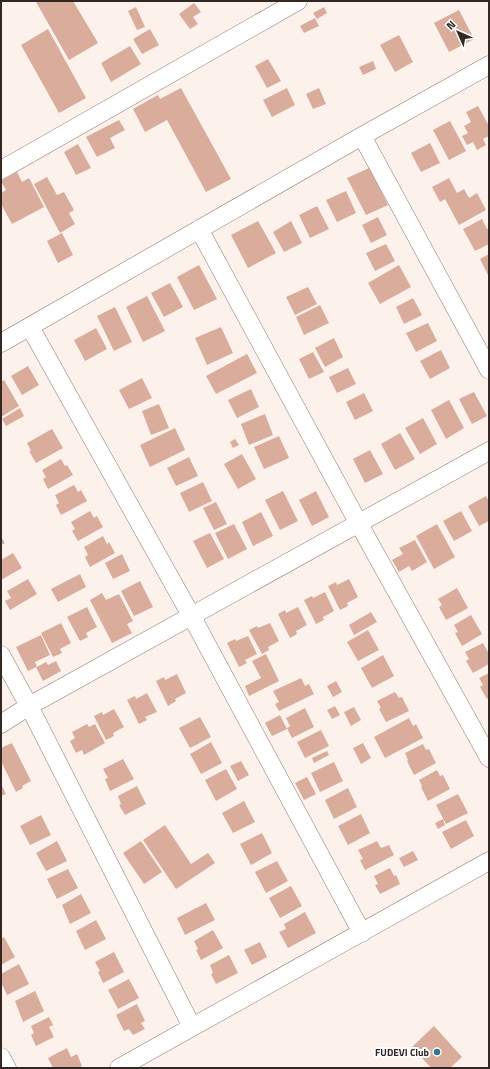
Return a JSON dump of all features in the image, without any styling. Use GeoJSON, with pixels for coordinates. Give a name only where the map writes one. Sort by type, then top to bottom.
{"type":"FeatureCollection","features":[{"type":"Feature","properties":{"kind":"street"},"geometry":{"type":"LineString","coordinates":[[1,170],[298,1]]}},
{"type":"Feature","properties":{"kind":"street"},"geometry":{"type":"LineString","coordinates":[[1,343],[489,65]]}},
{"type":"Feature","properties":{"kind":"street"},"geometry":{"type":"LineString","coordinates":[[362,136],[489,370]]}},
{"type":"Feature","properties":{"kind":"street"},"geometry":{"type":"LineString","coordinates":[[199,229],[359,524],[489,758]]}},
{"type":"Feature","properties":{"kind":"street"},"geometry":{"type":"LineString","coordinates":[[30,327],[192,617],[362,933]]}},
{"type":"Feature","properties":{"kind":"street"},"geometry":{"type":"LineString","coordinates":[[1,724],[29,706],[489,451]]}},
{"type":"Feature","properties":{"kind":"street"},"geometry":{"type":"LineString","coordinates":[[1,655],[29,706],[192,1027]]}},
{"type":"Feature","properties":{"kind":"street"},"geometry":{"type":"LineString","coordinates":[[119,1068],[489,861]]}},
{"type":"Feature","properties":{"kind":"street"},"geometry":{"type":"LineString","coordinates":[[1,1057],[7,1068]]}},
{"type":"Feature","properties":{"kind":"building"},"geometry":{"type":"Polygon","coordinates":[[[73,1],[98,43],[69,60],[36,2],[73,1]]]}},
{"type":"Feature","properties":{"kind":"building"},"geometry":{"type":"Polygon","coordinates":[[[194,3],[201,12],[193,17],[198,24],[190,29],[179,14],[194,3]]]}},
{"type":"Feature","properties":{"kind":"building"},"geometry":{"type":"Polygon","coordinates":[[[136,7],[145,27],[137,30],[128,11],[136,7]]]}},
{"type":"Feature","properties":{"kind":"building"},"geometry":{"type":"Polygon","coordinates":[[[324,7],[327,13],[317,19],[313,13],[324,7]]]}},
{"type":"Feature","properties":{"kind":"building"},"geometry":{"type":"Polygon","coordinates":[[[459,10],[474,39],[449,52],[434,23],[459,10]]]}},
{"type":"Feature","properties":{"kind":"building"},"geometry":{"type":"Polygon","coordinates":[[[315,18],[319,26],[304,33],[300,26],[315,18]]]}},
{"type":"Feature","properties":{"kind":"building"},"geometry":{"type":"Polygon","coordinates":[[[48,29],[86,98],[59,113],[21,45],[48,29]]]}},
{"type":"Feature","properties":{"kind":"building"},"geometry":{"type":"Polygon","coordinates":[[[150,29],[159,45],[142,54],[133,39],[150,29]]]}},
{"type":"Feature","properties":{"kind":"building"},"geometry":{"type":"Polygon","coordinates":[[[399,35],[413,62],[395,72],[380,45],[399,35]]]}},
{"type":"Feature","properties":{"kind":"building"},"geometry":{"type":"Polygon","coordinates":[[[130,46],[141,64],[111,82],[101,63],[130,46]]]}},
{"type":"Feature","properties":{"kind":"building"},"geometry":{"type":"Polygon","coordinates":[[[268,59],[281,81],[267,88],[255,66],[268,59]]]}},
{"type":"Feature","properties":{"kind":"building"},"geometry":{"type":"Polygon","coordinates":[[[373,61],[376,69],[363,75],[359,67],[373,61]]]}},
{"type":"Feature","properties":{"kind":"building"},"geometry":{"type":"Polygon","coordinates":[[[181,88],[231,179],[206,192],[167,120],[145,132],[133,109],[158,95],[160,99],[181,88]]]}},
{"type":"Feature","properties":{"kind":"building"},"geometry":{"type":"Polygon","coordinates":[[[287,88],[295,105],[272,117],[263,100],[287,88]]]}},
{"type":"Feature","properties":{"kind":"building"},"geometry":{"type":"Polygon","coordinates":[[[319,88],[326,104],[313,109],[306,94],[319,88]]]}},
{"type":"Feature","properties":{"kind":"building"},"geometry":{"type":"Polygon","coordinates":[[[478,106],[489,126],[489,136],[483,139],[486,145],[477,150],[473,142],[467,145],[462,136],[468,133],[464,126],[471,122],[466,112],[478,106]]]}},
{"type":"Feature","properties":{"kind":"building"},"geometry":{"type":"Polygon","coordinates":[[[119,120],[125,130],[110,138],[115,148],[97,157],[86,137],[119,120]]]}},
{"type":"Feature","properties":{"kind":"building"},"geometry":{"type":"Polygon","coordinates":[[[450,121],[466,151],[449,160],[433,130],[450,121]]]}},
{"type":"Feature","properties":{"kind":"building"},"geometry":{"type":"Polygon","coordinates":[[[430,143],[440,163],[421,172],[411,153],[430,143]]]}},
{"type":"Feature","properties":{"kind":"building"},"geometry":{"type":"Polygon","coordinates":[[[78,144],[91,168],[76,175],[64,152],[78,144]]]}},
{"type":"Feature","properties":{"kind":"building"},"geometry":{"type":"Polygon","coordinates":[[[369,168],[388,205],[366,215],[347,178],[369,168]]]}},
{"type":"Feature","properties":{"kind":"building"},"geometry":{"type":"Polygon","coordinates":[[[17,172],[22,182],[29,178],[44,207],[12,224],[1,204],[1,193],[6,190],[1,181],[17,172]]]}},
{"type":"Feature","properties":{"kind":"building"},"geometry":{"type":"Polygon","coordinates":[[[47,177],[57,195],[64,192],[74,210],[69,213],[75,224],[60,233],[34,184],[47,177]]]}},
{"type":"Feature","properties":{"kind":"building"},"geometry":{"type":"Polygon","coordinates":[[[449,178],[457,193],[464,189],[469,198],[477,193],[486,210],[459,225],[445,199],[440,202],[432,187],[449,178]]]}},
{"type":"Feature","properties":{"kind":"building"},"geometry":{"type":"Polygon","coordinates":[[[346,191],[356,213],[337,222],[326,200],[346,191]]]}},
{"type":"Feature","properties":{"kind":"building"},"geometry":{"type":"Polygon","coordinates":[[[317,206],[329,229],[310,238],[299,215],[317,206]]]}},
{"type":"Feature","properties":{"kind":"building"},"geometry":{"type":"Polygon","coordinates":[[[378,217],[387,235],[371,243],[362,225],[378,217]]]}},
{"type":"Feature","properties":{"kind":"building"},"geometry":{"type":"Polygon","coordinates":[[[482,219],[487,229],[489,228],[489,244],[475,251],[463,229],[482,219]]]}},
{"type":"Feature","properties":{"kind":"building"},"geometry":{"type":"Polygon","coordinates":[[[258,221],[276,253],[248,268],[231,235],[258,221]]]}},
{"type":"Feature","properties":{"kind":"building"},"geometry":{"type":"Polygon","coordinates":[[[291,221],[302,243],[284,252],[273,232],[291,221]]]}},
{"type":"Feature","properties":{"kind":"building"},"geometry":{"type":"Polygon","coordinates":[[[62,233],[73,255],[58,263],[47,241],[62,233]]]}},
{"type":"Feature","properties":{"kind":"building"},"geometry":{"type":"Polygon","coordinates":[[[386,244],[395,261],[375,271],[366,253],[386,244]]]}},
{"type":"Feature","properties":{"kind":"building"},"geometry":{"type":"Polygon","coordinates":[[[489,254],[489,274],[488,275],[480,259],[489,254]]]}},
{"type":"Feature","properties":{"kind":"building"},"geometry":{"type":"Polygon","coordinates":[[[199,265],[217,299],[194,310],[177,277],[199,265]]]}},
{"type":"Feature","properties":{"kind":"building"},"geometry":{"type":"Polygon","coordinates":[[[399,265],[411,287],[380,304],[368,283],[399,265]]]}},
{"type":"Feature","properties":{"kind":"building"},"geometry":{"type":"Polygon","coordinates":[[[170,283],[183,307],[164,317],[151,293],[170,283]]]}},
{"type":"Feature","properties":{"kind":"building"},"geometry":{"type":"Polygon","coordinates":[[[308,287],[317,304],[295,315],[286,297],[308,287]]]}},
{"type":"Feature","properties":{"kind":"building"},"geometry":{"type":"Polygon","coordinates":[[[147,296],[165,331],[143,342],[126,307],[147,296]]]}},
{"type":"Feature","properties":{"kind":"building"},"geometry":{"type":"Polygon","coordinates":[[[413,298],[422,315],[404,324],[396,307],[413,298]]]}},
{"type":"Feature","properties":{"kind":"building"},"geometry":{"type":"Polygon","coordinates":[[[320,305],[329,323],[304,335],[296,317],[320,305]]]}},
{"type":"Feature","properties":{"kind":"building"},"geometry":{"type":"Polygon","coordinates":[[[115,307],[132,342],[114,351],[97,316],[115,307]]]}},
{"type":"Feature","properties":{"kind":"building"},"geometry":{"type":"Polygon","coordinates":[[[428,323],[437,341],[416,352],[406,333],[428,323]]]}},
{"type":"Feature","properties":{"kind":"building"},"geometry":{"type":"Polygon","coordinates":[[[221,327],[233,353],[207,365],[195,338],[221,327]]]}},
{"type":"Feature","properties":{"kind":"building"},"geometry":{"type":"Polygon","coordinates":[[[96,328],[107,349],[85,361],[74,340],[96,328]]]}},
{"type":"Feature","properties":{"kind":"building"},"geometry":{"type":"Polygon","coordinates":[[[334,338],[343,357],[325,367],[315,348],[334,338]]]}},
{"type":"Feature","properties":{"kind":"building"},"geometry":{"type":"Polygon","coordinates":[[[441,350],[450,368],[430,379],[420,361],[441,350]]]}},
{"type":"Feature","properties":{"kind":"building"},"geometry":{"type":"Polygon","coordinates":[[[313,352],[324,372],[309,379],[299,359],[313,352]]]}},
{"type":"Feature","properties":{"kind":"building"},"geometry":{"type":"Polygon","coordinates":[[[247,354],[257,373],[216,394],[206,376],[247,354]]]}},
{"type":"Feature","properties":{"kind":"building"},"geometry":{"type":"Polygon","coordinates":[[[28,366],[39,385],[22,395],[11,376],[28,366]]]}},
{"type":"Feature","properties":{"kind":"building"},"geometry":{"type":"Polygon","coordinates":[[[348,368],[356,384],[337,393],[329,377],[348,368]]]}},
{"type":"Feature","properties":{"kind":"building"},"geometry":{"type":"Polygon","coordinates":[[[142,378],[152,398],[129,409],[119,390],[142,378]]]}},
{"type":"Feature","properties":{"kind":"building"},"geometry":{"type":"Polygon","coordinates":[[[4,380],[19,406],[1,417],[1,382],[4,380]]]}},
{"type":"Feature","properties":{"kind":"building"},"geometry":{"type":"Polygon","coordinates":[[[251,389],[259,407],[237,418],[228,400],[251,389]]]}},
{"type":"Feature","properties":{"kind":"building"},"geometry":{"type":"Polygon","coordinates":[[[474,392],[487,416],[472,424],[459,399],[474,392]]]}},
{"type":"Feature","properties":{"kind":"building"},"geometry":{"type":"Polygon","coordinates":[[[364,393],[373,411],[355,420],[346,402],[364,393]]]}},
{"type":"Feature","properties":{"kind":"building"},"geometry":{"type":"Polygon","coordinates":[[[449,400],[464,428],[446,439],[431,410],[449,400]]]}},
{"type":"Feature","properties":{"kind":"building"},"geometry":{"type":"Polygon","coordinates":[[[159,404],[169,428],[151,435],[142,411],[159,404]]]}},
{"type":"Feature","properties":{"kind":"building"},"geometry":{"type":"Polygon","coordinates":[[[20,408],[24,416],[6,426],[2,419],[20,408]]]}},
{"type":"Feature","properties":{"kind":"building"},"geometry":{"type":"Polygon","coordinates":[[[265,414],[273,435],[249,445],[241,424],[265,414]]]}},
{"type":"Feature","properties":{"kind":"building"},"geometry":{"type":"Polygon","coordinates":[[[423,418],[437,444],[420,454],[405,428],[423,418]]]}},
{"type":"Feature","properties":{"kind":"building"},"geometry":{"type":"Polygon","coordinates":[[[175,428],[185,450],[150,467],[140,445],[175,428]]]}},
{"type":"Feature","properties":{"kind":"building"},"geometry":{"type":"Polygon","coordinates":[[[52,429],[63,448],[36,463],[29,451],[31,451],[27,443],[52,429]]]}},
{"type":"Feature","properties":{"kind":"building"},"geometry":{"type":"Polygon","coordinates":[[[400,433],[415,459],[395,470],[381,444],[400,433]]]}},
{"type":"Feature","properties":{"kind":"building"},"geometry":{"type":"Polygon","coordinates":[[[279,436],[289,458],[264,469],[254,447],[279,436]]]}},
{"type":"Feature","properties":{"kind":"building"},"geometry":{"type":"Polygon","coordinates":[[[235,439],[239,445],[233,448],[230,442],[235,439]]]}},
{"type":"Feature","properties":{"kind":"building"},"geometry":{"type":"Polygon","coordinates":[[[370,450],[383,474],[365,483],[353,459],[370,450]]]}},
{"type":"Feature","properties":{"kind":"building"},"geometry":{"type":"Polygon","coordinates":[[[242,454],[256,479],[238,489],[224,464],[242,454]]]}},
{"type":"Feature","properties":{"kind":"building"},"geometry":{"type":"Polygon","coordinates":[[[189,457],[198,476],[176,486],[167,468],[189,457]]]}},
{"type":"Feature","properties":{"kind":"building"},"geometry":{"type":"Polygon","coordinates":[[[61,459],[73,475],[48,489],[43,479],[46,477],[42,470],[61,459]]]}},
{"type":"Feature","properties":{"kind":"building"},"geometry":{"type":"Polygon","coordinates":[[[203,482],[212,501],[189,512],[180,493],[203,482]]]}},
{"type":"Feature","properties":{"kind":"building"},"geometry":{"type":"Polygon","coordinates":[[[74,485],[78,492],[81,490],[87,501],[61,515],[56,505],[59,503],[55,495],[74,485]]]}},
{"type":"Feature","properties":{"kind":"building"},"geometry":{"type":"Polygon","coordinates":[[[283,491],[298,521],[280,530],[265,500],[283,491]]]}},
{"type":"Feature","properties":{"kind":"building"},"geometry":{"type":"Polygon","coordinates":[[[316,491],[329,517],[312,526],[299,500],[316,491]]]}},
{"type":"Feature","properties":{"kind":"building"},"geometry":{"type":"Polygon","coordinates":[[[486,496],[489,501],[489,521],[479,526],[468,506],[486,496]]]}},
{"type":"Feature","properties":{"kind":"building"},"geometry":{"type":"Polygon","coordinates":[[[216,502],[227,524],[214,530],[203,508],[216,502]]]}},
{"type":"Feature","properties":{"kind":"building"},"geometry":{"type":"Polygon","coordinates":[[[90,511],[94,518],[97,516],[103,527],[78,541],[72,531],[75,529],[71,522],[90,511]]]}},
{"type":"Feature","properties":{"kind":"building"},"geometry":{"type":"Polygon","coordinates":[[[461,511],[472,531],[454,541],[443,521],[461,511]]]}},
{"type":"Feature","properties":{"kind":"building"},"geometry":{"type":"Polygon","coordinates":[[[261,512],[273,536],[253,546],[242,522],[261,512]]]}},
{"type":"Feature","properties":{"kind":"building"},"geometry":{"type":"Polygon","coordinates":[[[234,524],[247,549],[228,559],[215,533],[234,524]]]}},
{"type":"Feature","properties":{"kind":"building"},"geometry":{"type":"Polygon","coordinates":[[[437,524],[455,557],[434,569],[416,536],[437,524]]]}},
{"type":"Feature","properties":{"kind":"building"},"geometry":{"type":"Polygon","coordinates":[[[210,533],[224,559],[207,568],[193,541],[210,533]]]}},
{"type":"Feature","properties":{"kind":"building"},"geometry":{"type":"Polygon","coordinates":[[[103,536],[107,544],[109,542],[115,553],[90,567],[85,557],[88,555],[84,547],[103,536]]]}},
{"type":"Feature","properties":{"kind":"building"},"geometry":{"type":"Polygon","coordinates":[[[1,537],[5,543],[1,545],[1,537]]]}},
{"type":"Feature","properties":{"kind":"building"},"geometry":{"type":"Polygon","coordinates":[[[415,540],[427,562],[412,571],[409,566],[399,572],[392,560],[403,554],[399,548],[415,540]]]}},
{"type":"Feature","properties":{"kind":"building"},"geometry":{"type":"Polygon","coordinates":[[[13,553],[22,568],[1,580],[1,560],[13,553]]]}},
{"type":"Feature","properties":{"kind":"building"},"geometry":{"type":"Polygon","coordinates":[[[122,554],[130,571],[113,579],[105,563],[122,554]]]}},
{"type":"Feature","properties":{"kind":"building"},"geometry":{"type":"Polygon","coordinates":[[[80,574],[86,587],[58,602],[51,589],[80,574]]]}},
{"type":"Feature","properties":{"kind":"building"},"geometry":{"type":"Polygon","coordinates":[[[28,579],[37,594],[10,610],[5,601],[11,598],[7,591],[28,579]]]}},
{"type":"Feature","properties":{"kind":"building"},"geometry":{"type":"Polygon","coordinates":[[[349,579],[358,597],[347,603],[348,606],[340,610],[328,586],[336,582],[337,585],[349,579]]]}},
{"type":"Feature","properties":{"kind":"building"},"geometry":{"type":"Polygon","coordinates":[[[140,581],[153,607],[134,616],[121,591],[140,581]]]}},
{"type":"Feature","properties":{"kind":"building"},"geometry":{"type":"Polygon","coordinates":[[[457,588],[468,608],[446,620],[439,607],[442,605],[438,599],[457,588]]]}},
{"type":"Feature","properties":{"kind":"building"},"geometry":{"type":"Polygon","coordinates":[[[325,592],[334,611],[323,617],[324,620],[316,624],[304,600],[312,596],[313,598],[325,592]]]}},
{"type":"Feature","properties":{"kind":"building"},"geometry":{"type":"Polygon","coordinates":[[[102,593],[106,600],[119,594],[133,621],[127,624],[132,633],[112,643],[90,600],[102,593]]]}},
{"type":"Feature","properties":{"kind":"building"},"geometry":{"type":"Polygon","coordinates":[[[87,607],[97,627],[86,633],[88,637],[80,641],[67,617],[87,607]]]}},
{"type":"Feature","properties":{"kind":"building"},"geometry":{"type":"Polygon","coordinates":[[[298,607],[307,625],[296,631],[297,634],[290,638],[278,614],[285,610],[286,613],[298,607]]]}},
{"type":"Feature","properties":{"kind":"building"},"geometry":{"type":"Polygon","coordinates":[[[371,612],[377,622],[354,635],[349,625],[371,612]]]}},
{"type":"Feature","properties":{"kind":"building"},"geometry":{"type":"Polygon","coordinates":[[[471,615],[482,634],[462,646],[455,633],[458,632],[454,625],[471,615]]]}},
{"type":"Feature","properties":{"kind":"building"},"geometry":{"type":"Polygon","coordinates":[[[61,623],[71,643],[60,649],[62,653],[53,657],[41,633],[61,623]]]}},
{"type":"Feature","properties":{"kind":"building"},"geometry":{"type":"Polygon","coordinates":[[[270,623],[279,641],[268,647],[269,650],[262,654],[249,630],[257,626],[258,628],[270,623]]]}},
{"type":"Feature","properties":{"kind":"building"},"geometry":{"type":"Polygon","coordinates":[[[368,630],[379,650],[358,661],[347,642],[368,630]]]}},
{"type":"Feature","properties":{"kind":"building"},"geometry":{"type":"Polygon","coordinates":[[[41,635],[50,655],[35,662],[37,667],[46,662],[48,665],[56,661],[61,671],[43,681],[36,667],[28,671],[16,647],[41,635]]]}},
{"type":"Feature","properties":{"kind":"building"},"geometry":{"type":"Polygon","coordinates":[[[248,636],[257,654],[245,660],[247,663],[239,667],[227,643],[235,639],[236,641],[248,636]]]}},
{"type":"Feature","properties":{"kind":"building"},"geometry":{"type":"Polygon","coordinates":[[[483,643],[489,654],[489,664],[473,673],[466,661],[469,659],[465,652],[483,643]]]}},
{"type":"Feature","properties":{"kind":"building"},"geometry":{"type":"Polygon","coordinates":[[[266,654],[279,681],[249,696],[245,686],[261,678],[252,661],[266,654]]]}},
{"type":"Feature","properties":{"kind":"building"},"geometry":{"type":"Polygon","coordinates":[[[383,655],[394,676],[372,688],[361,668],[383,655]]]}},
{"type":"Feature","properties":{"kind":"building"},"geometry":{"type":"Polygon","coordinates":[[[489,673],[489,698],[487,699],[480,687],[483,685],[479,678],[489,673]]]}},
{"type":"Feature","properties":{"kind":"building"},"geometry":{"type":"Polygon","coordinates":[[[177,674],[186,693],[175,699],[176,701],[168,706],[156,681],[164,677],[165,680],[177,674]]]}},
{"type":"Feature","properties":{"kind":"building"},"geometry":{"type":"Polygon","coordinates":[[[301,678],[305,686],[309,684],[314,694],[279,711],[275,704],[279,702],[273,691],[301,678]]]}},
{"type":"Feature","properties":{"kind":"building"},"geometry":{"type":"Polygon","coordinates":[[[336,681],[342,692],[333,697],[327,686],[336,681]]]}},
{"type":"Feature","properties":{"kind":"building"},"geometry":{"type":"Polygon","coordinates":[[[395,692],[399,698],[402,697],[409,711],[386,722],[379,709],[381,708],[377,701],[395,692]]]}},
{"type":"Feature","properties":{"kind":"building"},"geometry":{"type":"Polygon","coordinates":[[[147,693],[157,712],[145,717],[147,720],[139,724],[127,700],[135,696],[136,699],[147,693]]]}},
{"type":"Feature","properties":{"kind":"building"},"geometry":{"type":"Polygon","coordinates":[[[335,706],[340,715],[332,719],[327,710],[335,706]]]}},
{"type":"Feature","properties":{"kind":"building"},"geometry":{"type":"Polygon","coordinates":[[[354,707],[361,720],[351,726],[344,712],[354,707]]]}},
{"type":"Feature","properties":{"kind":"building"},"geometry":{"type":"Polygon","coordinates":[[[305,708],[314,727],[292,738],[287,728],[290,726],[286,718],[305,708]]]}},
{"type":"Feature","properties":{"kind":"building"},"geometry":{"type":"Polygon","coordinates":[[[114,709],[124,727],[113,733],[114,736],[106,740],[94,716],[102,712],[103,715],[114,709]]]}},
{"type":"Feature","properties":{"kind":"building"},"geometry":{"type":"Polygon","coordinates":[[[280,715],[287,729],[272,736],[265,723],[280,715]]]}},
{"type":"Feature","properties":{"kind":"building"},"geometry":{"type":"Polygon","coordinates":[[[200,717],[211,737],[190,748],[179,728],[200,717]]]}},
{"type":"Feature","properties":{"kind":"building"},"geometry":{"type":"Polygon","coordinates":[[[409,718],[413,726],[416,724],[423,738],[385,758],[374,737],[409,718]]]}},
{"type":"Feature","properties":{"kind":"building"},"geometry":{"type":"Polygon","coordinates":[[[87,724],[89,727],[95,724],[105,743],[84,755],[82,750],[76,753],[70,741],[75,738],[72,732],[87,724]]]}},
{"type":"Feature","properties":{"kind":"building"},"geometry":{"type":"Polygon","coordinates":[[[321,730],[329,746],[305,758],[297,742],[321,730]]]}},
{"type":"Feature","properties":{"kind":"building"},"geometry":{"type":"Polygon","coordinates":[[[211,742],[222,763],[201,774],[190,754],[211,742]]]}},
{"type":"Feature","properties":{"kind":"building"},"geometry":{"type":"Polygon","coordinates":[[[12,743],[31,781],[22,786],[23,788],[16,792],[1,761],[1,748],[12,743]]]}},
{"type":"Feature","properties":{"kind":"building"},"geometry":{"type":"Polygon","coordinates":[[[363,743],[371,758],[361,764],[353,748],[363,743]]]}},
{"type":"Feature","properties":{"kind":"building"},"geometry":{"type":"Polygon","coordinates":[[[423,744],[426,750],[429,749],[436,763],[414,775],[405,753],[423,744]]]}},
{"type":"Feature","properties":{"kind":"building"},"geometry":{"type":"Polygon","coordinates":[[[327,751],[329,755],[314,763],[312,758],[327,751]]]}},
{"type":"Feature","properties":{"kind":"building"},"geometry":{"type":"Polygon","coordinates":[[[123,759],[134,779],[110,791],[105,779],[108,778],[103,769],[123,759]]]}},
{"type":"Feature","properties":{"kind":"building"},"geometry":{"type":"Polygon","coordinates":[[[241,761],[249,775],[238,781],[230,766],[241,761]]]}},
{"type":"Feature","properties":{"kind":"building"},"geometry":{"type":"Polygon","coordinates":[[[334,762],[343,781],[320,792],[311,773],[334,762]]]}},
{"type":"Feature","properties":{"kind":"building"},"geometry":{"type":"Polygon","coordinates":[[[226,769],[237,789],[216,801],[205,780],[226,769]]]}},
{"type":"Feature","properties":{"kind":"building"},"geometry":{"type":"Polygon","coordinates":[[[437,770],[440,776],[443,775],[450,789],[428,801],[419,780],[437,770]]]}},
{"type":"Feature","properties":{"kind":"building"},"geometry":{"type":"Polygon","coordinates":[[[307,777],[316,794],[304,800],[295,783],[307,777]]]}},
{"type":"Feature","properties":{"kind":"building"},"geometry":{"type":"Polygon","coordinates":[[[1,784],[6,794],[1,796],[1,784]]]}},
{"type":"Feature","properties":{"kind":"building"},"geometry":{"type":"Polygon","coordinates":[[[137,786],[146,804],[125,815],[119,805],[121,804],[118,796],[137,786]]]}},
{"type":"Feature","properties":{"kind":"building"},"geometry":{"type":"Polygon","coordinates":[[[348,788],[357,807],[334,819],[325,800],[348,788]]]}},
{"type":"Feature","properties":{"kind":"building"},"geometry":{"type":"Polygon","coordinates":[[[458,794],[468,813],[446,824],[436,805],[458,794]]]}},
{"type":"Feature","properties":{"kind":"building"},"geometry":{"type":"Polygon","coordinates":[[[244,801],[255,822],[233,833],[222,813],[244,801]]]}},
{"type":"Feature","properties":{"kind":"building"},"geometry":{"type":"Polygon","coordinates":[[[361,814],[370,833],[348,845],[338,826],[361,814]]]}},
{"type":"Feature","properties":{"kind":"building"},"geometry":{"type":"Polygon","coordinates":[[[41,815],[51,835],[30,845],[20,826],[41,815]]]}},
{"type":"Feature","properties":{"kind":"building"},"geometry":{"type":"Polygon","coordinates":[[[443,819],[445,825],[438,829],[435,823],[443,819]]]}},
{"type":"Feature","properties":{"kind":"building"},"geometry":{"type":"Polygon","coordinates":[[[466,820],[474,836],[451,849],[442,832],[466,820]]]}},
{"type":"Feature","properties":{"kind":"building"},"geometry":{"type":"Polygon","coordinates":[[[165,825],[191,864],[208,853],[215,863],[176,889],[143,840],[165,825]]]}},
{"type":"Feature","properties":{"kind":"building"},"geometry":{"type":"Polygon","coordinates":[[[262,833],[272,853],[251,865],[240,844],[262,833]]]}},
{"type":"Feature","properties":{"kind":"building"},"geometry":{"type":"Polygon","coordinates":[[[57,841],[67,861],[46,871],[36,853],[57,841]]]}},
{"type":"Feature","properties":{"kind":"building"},"geometry":{"type":"Polygon","coordinates":[[[141,841],[162,872],[144,884],[123,853],[141,841]]]}},
{"type":"Feature","properties":{"kind":"building"},"geometry":{"type":"Polygon","coordinates":[[[377,841],[381,848],[389,845],[394,855],[365,870],[360,860],[363,859],[358,850],[377,841]]]}},
{"type":"Feature","properties":{"kind":"building"},"geometry":{"type":"Polygon","coordinates":[[[413,851],[418,860],[404,867],[399,858],[413,851]]]}},
{"type":"Feature","properties":{"kind":"building"},"geometry":{"type":"Polygon","coordinates":[[[277,861],[288,881],[266,893],[255,872],[277,861]]]}},
{"type":"Feature","properties":{"kind":"building"},"geometry":{"type":"Polygon","coordinates":[[[390,868],[394,876],[396,875],[400,884],[380,894],[375,885],[378,884],[374,876],[390,868]]]}},
{"type":"Feature","properties":{"kind":"building"},"geometry":{"type":"Polygon","coordinates":[[[68,869],[78,888],[57,899],[47,879],[68,869]]]}},
{"type":"Feature","properties":{"kind":"building"},"geometry":{"type":"Polygon","coordinates":[[[291,886],[302,906],[280,918],[269,898],[291,886]]]}},
{"type":"Feature","properties":{"kind":"building"},"geometry":{"type":"Polygon","coordinates":[[[81,894],[91,913],[70,924],[62,905],[81,894]]]}},
{"type":"Feature","properties":{"kind":"building"},"geometry":{"type":"Polygon","coordinates":[[[206,903],[215,920],[185,935],[177,918],[206,903]]]}},
{"type":"Feature","properties":{"kind":"building"},"geometry":{"type":"Polygon","coordinates":[[[305,912],[316,933],[288,948],[279,932],[286,929],[284,924],[305,912]]]}},
{"type":"Feature","properties":{"kind":"building"},"geometry":{"type":"Polygon","coordinates":[[[96,920],[106,939],[85,950],[76,931],[96,920]]]}},
{"type":"Feature","properties":{"kind":"building"},"geometry":{"type":"Polygon","coordinates":[[[213,930],[223,948],[201,960],[196,950],[198,949],[194,941],[213,930]]]}},
{"type":"Feature","properties":{"kind":"building"},"geometry":{"type":"Polygon","coordinates":[[[4,937],[15,957],[1,965],[1,939],[4,937]]]}},
{"type":"Feature","properties":{"kind":"building"},"geometry":{"type":"Polygon","coordinates":[[[260,942],[267,957],[252,965],[244,950],[260,942]]]}},
{"type":"Feature","properties":{"kind":"building"},"geometry":{"type":"Polygon","coordinates":[[[114,952],[124,972],[103,983],[98,972],[100,971],[95,962],[114,952]]]}},
{"type":"Feature","properties":{"kind":"building"},"geometry":{"type":"Polygon","coordinates":[[[229,955],[238,973],[216,984],[211,974],[213,973],[210,965],[229,955]]]}},
{"type":"Feature","properties":{"kind":"building"},"geometry":{"type":"Polygon","coordinates":[[[19,964],[29,984],[7,995],[1,982],[1,974],[19,964]]]}},
{"type":"Feature","properties":{"kind":"building"},"geometry":{"type":"Polygon","coordinates":[[[129,979],[139,998],[118,1009],[108,990],[129,979]]]}},
{"type":"Feature","properties":{"kind":"building"},"geometry":{"type":"Polygon","coordinates":[[[35,991],[44,1011],[23,1022],[15,1001],[35,991]]]}},
{"type":"Feature","properties":{"kind":"building"},"geometry":{"type":"Polygon","coordinates":[[[137,1004],[145,1021],[141,1023],[145,1029],[133,1035],[129,1029],[124,1031],[116,1015],[137,1004]]]}},
{"type":"Feature","properties":{"kind":"building"},"geometry":{"type":"Polygon","coordinates":[[[49,1017],[53,1025],[49,1027],[54,1037],[36,1046],[31,1035],[34,1033],[31,1026],[49,1017]]]}},
{"type":"Feature","properties":{"kind":"building","name":"FUDEVI Club"},"geometry":{"type":"Polygon","coordinates":[[[434,1026],[462,1057],[450,1068],[431,1068],[412,1047],[434,1026]]]}},
{"type":"Feature","properties":{"kind":"building"},"geometry":{"type":"Polygon","coordinates":[[[67,1048],[71,1057],[77,1054],[82,1066],[78,1068],[53,1068],[48,1058],[67,1048]]]}},
{"type":"Feature","properties":{"kind":"place","name":"FUDEVI Club"},"geometry":{"type":"Point","coordinates":[437,1052]}}]}
